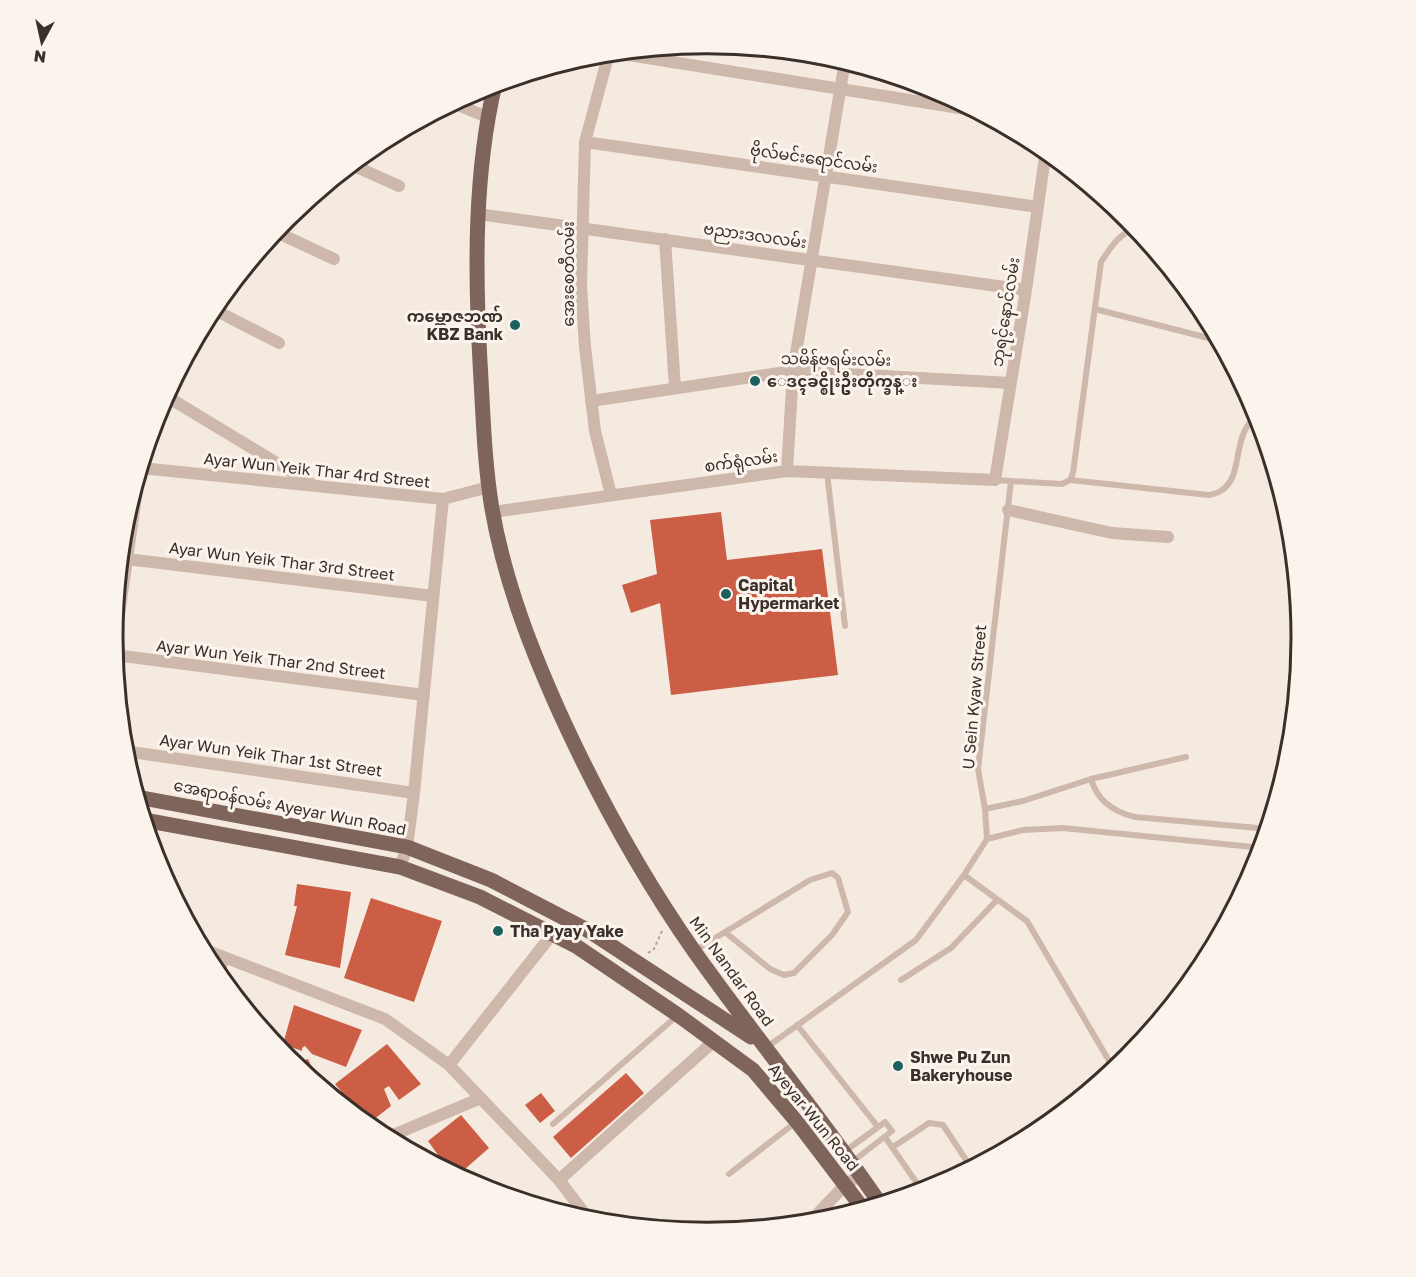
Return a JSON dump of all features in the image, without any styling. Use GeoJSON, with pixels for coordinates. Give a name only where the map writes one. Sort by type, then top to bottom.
{"type":"FeatureCollection","features":[{"type":"Feature","properties":{"kind":"main road","name":"Min Nandar Road"},"geometry":{"type":"LineString","coordinates":[[492,95],[487,117],[478,214],[477,317],[489,487],[513,596],[525,632],[553,698],[594,786],[664,907],[769,1052]]}},
{"type":"Feature","properties":{"kind":"main road","name":"အေရာဝန်လမ်း Ayeyar Wun Road"},"geometry":{"type":"LineString","coordinates":[[146,799],[407,847],[491,880],[580,927],[627,955]]}},
{"type":"Feature","properties":{"kind":"main road"},"geometry":{"type":"LineString","coordinates":[[154,822],[400,867],[480,897],[552,933]]}},
{"type":"Feature","properties":{"kind":"main road","name":"Ayeyar Wun Road"},"geometry":{"type":"LineString","coordinates":[[552,933],[612,970],[753,1070],[797,1122],[859,1203]]}},
{"type":"Feature","properties":{"kind":"main road","name":"Ayeyar Wun Road"},"geometry":{"type":"LineString","coordinates":[[627,955],[734,1025],[769,1052],[876,1198]]}},
{"type":"Feature","properties":{"kind":"main road"},"geometry":{"type":"LineString","coordinates":[[753,1070],[769,1052]]}},
{"type":"Feature","properties":{"kind":"street"},"geometry":{"type":"LineString","coordinates":[[645,58],[951,107]]}},
{"type":"Feature","properties":{"kind":"street","name":"အေးစေတီလမ်း"},"geometry":{"type":"LineString","coordinates":[[606,63],[585,142],[581,286],[591,401],[611,495]]}},
{"type":"Feature","properties":{"kind":"street"},"geometry":{"type":"LineString","coordinates":[[787,471],[793,371],[843,70]]}},
{"type":"Feature","properties":{"kind":"street"},"geometry":{"type":"LineString","coordinates":[[464,107],[487,117]]}},
{"type":"Feature","properties":{"kind":"street","name":"ဗိုလ်မင်းရောင်လမ်း"},"geometry":{"type":"LineString","coordinates":[[585,142],[1038,207]]}},
{"type":"Feature","properties":{"kind":"street","name":"ဘုရင့်နောင်လမ်း"},"geometry":{"type":"LineString","coordinates":[[995,480],[1044,161]]}},
{"type":"Feature","properties":{"kind":"street"},"geometry":{"type":"LineString","coordinates":[[361,169],[399,186]]}},
{"type":"Feature","properties":{"kind":"street","name":"ဗညားဒလလမ်း"},"geometry":{"type":"LineString","coordinates":[[478,214],[1026,290]]}},
{"type":"Feature","properties":{"kind":"street"},"geometry":{"type":"LineString","coordinates":[[285,236],[334,259]]}},
{"type":"Feature","properties":{"kind":"street"},"geometry":{"type":"LineString","coordinates":[[665,239],[675,388]]}},
{"type":"Feature","properties":{"kind":"street"},"geometry":{"type":"LineString","coordinates":[[222,314],[279,343]]}},
{"type":"Feature","properties":{"kind":"street","name":"သမိန်ဗရမ်းလမ်း"},"geometry":{"type":"LineString","coordinates":[[591,401],[793,371],[1011,383]]}},
{"type":"Feature","properties":{"kind":"street"},"geometry":{"type":"LineString","coordinates":[[174,401],[316,487]]}},
{"type":"Feature","properties":{"kind":"street","name":"Ayar Wun Yeik Thar 4rd Street"},"geometry":{"type":"LineString","coordinates":[[149,469],[443,499],[489,487]]}},
{"type":"Feature","properties":{"kind":"street","name":"စက်ရုံလမ်း"},"geometry":{"type":"LineString","coordinates":[[493,512],[787,471],[995,480]]}},
{"type":"Feature","properties":{"kind":"street"},"geometry":{"type":"LineString","coordinates":[[400,867],[407,847],[414,793],[443,499]]}},
{"type":"Feature","properties":{"kind":"street"},"geometry":{"type":"LineString","coordinates":[[1008,510],[1112,533],[1168,537]]}},
{"type":"Feature","properties":{"kind":"street","name":"Ayar Wun Yeik Thar 3rd Street"},"geometry":{"type":"LineString","coordinates":[[129,559],[433,596]]}},
{"type":"Feature","properties":{"kind":"street","name":"Ayar Wun Yeik Thar 2nd Street"},"geometry":{"type":"LineString","coordinates":[[124,656],[424,695]]}},
{"type":"Feature","properties":{"kind":"street","name":"Ayar Wun Yeik Thar 1st Street"},"geometry":{"type":"LineString","coordinates":[[135,753],[414,793]]}},
{"type":"Feature","properties":{"kind":"street"},"geometry":{"type":"LineString","coordinates":[[449,1065],[552,933]]}},
{"type":"Feature","properties":{"kind":"street"},"geometry":{"type":"LineString","coordinates":[[217,954],[385,1019],[449,1065],[559,1180],[581,1209]]}},
{"type":"Feature","properties":{"kind":"street"},"geometry":{"type":"LineString","coordinates":[[559,1180],[713,1042]]}},
{"type":"Feature","properties":{"kind":"street"},"geometry":{"type":"LineString","coordinates":[[397,1133],[481,1098]]}},
{"type":"Feature","properties":{"kind":"street"},"geometry":{"type":"LineString","coordinates":[[819,1212],[846,1185],[861,1175]]}},
{"type":"Feature","properties":{"kind":"lane"},"geometry":{"type":"LineString","coordinates":[[1070,480],[1073,473],[1101,262],[1113,243],[1127,231]]}},
{"type":"Feature","properties":{"kind":"lane"},"geometry":{"type":"LineString","coordinates":[[1095,309],[1209,338]]}},
{"type":"Feature","properties":{"kind":"lane"},"geometry":{"type":"LineString","coordinates":[[995,480],[1062,484],[1070,480],[1209,495],[1222,491],[1231,482],[1243,435],[1250,420]]}},
{"type":"Feature","properties":{"kind":"lane"},"geometry":{"type":"LineString","coordinates":[[826,474],[845,626]]}},
{"type":"Feature","properties":{"kind":"lane","name":"U Sein Kyaw Street"},"geometry":{"type":"LineString","coordinates":[[987,839],[985,809],[978,769],[1011,481]]}},
{"type":"Feature","properties":{"kind":"lane"},"geometry":{"type":"LineString","coordinates":[[985,809],[1023,801],[1091,779],[1186,757]]}},
{"type":"Feature","properties":{"kind":"lane"},"geometry":{"type":"LineString","coordinates":[[1091,779],[1095,790],[1109,806],[1123,814],[1260,828]]}},
{"type":"Feature","properties":{"kind":"lane"},"geometry":{"type":"LineString","coordinates":[[769,1052],[798,1024],[916,940],[964,875],[987,839],[1023,830],[1064,828],[1253,847]]}},
{"type":"Feature","properties":{"kind":"lane"},"geometry":{"type":"LineString","coordinates":[[694,951],[725,932],[810,880],[832,873],[837,878],[848,912],[832,935],[794,974],[784,975],[770,969],[725,932]]}},
{"type":"Feature","properties":{"kind":"lane"},"geometry":{"type":"LineString","coordinates":[[964,875],[1027,921],[1110,1062]]}},
{"type":"Feature","properties":{"kind":"lane"},"geometry":{"type":"LineString","coordinates":[[901,980],[951,948],[998,900]]}},
{"type":"Feature","properties":{"kind":"lane"},"geometry":{"type":"LineString","coordinates":[[224,966],[227,958]]}},
{"type":"Feature","properties":{"kind":"lane"},"geometry":{"type":"LineString","coordinates":[[552,1124],[678,1015]]}},
{"type":"Feature","properties":{"kind":"lane"},"geometry":{"type":"LineString","coordinates":[[798,1024],[878,1127]]}},
{"type":"Feature","properties":{"kind":"lane"},"geometry":{"type":"LineString","coordinates":[[729,1174],[797,1122]]}},
{"type":"Feature","properties":{"kind":"lane"},"geometry":{"type":"LineString","coordinates":[[885,1122],[892,1131],[885,1137],[848,1157],[885,1122]]}},
{"type":"Feature","properties":{"kind":"lane"},"geometry":{"type":"LineString","coordinates":[[893,1147],[929,1123],[936,1123],[943,1125],[968,1163]]}},
{"type":"Feature","properties":{"kind":"lane"},"geometry":{"type":"LineString","coordinates":[[885,1137],[918,1184]]}},
{"type":"Feature","properties":{"kind":"path"},"geometry":{"type":"LineString","coordinates":[[627,955],[648,954],[654,949],[663,929]]}},
{"type":"Feature","properties":{"kind":"building","name":"Capital Hypermarket"},"geometry":{"type":"Polygon","coordinates":[[[721,512],[727,560],[822,549],[838,675],[671,695],[660,603],[631,613],[622,585],[657,574],[650,520],[721,512]]]}},
{"type":"Feature","properties":{"kind":"building"},"geometry":{"type":"Polygon","coordinates":[[[297,884],[351,892],[340,968],[285,955],[297,906],[294,906],[297,884]]]}},
{"type":"Feature","properties":{"kind":"building"},"geometry":{"type":"Polygon","coordinates":[[[371,898],[442,921],[414,1002],[344,978],[371,898]]]}},
{"type":"Feature","properties":{"kind":"building"},"geometry":{"type":"Polygon","coordinates":[[[294,1005],[362,1030],[346,1067],[312,1054],[305,1046],[302,1051],[290,1047],[284,1040],[294,1005]]]}},
{"type":"Feature","properties":{"kind":"building"},"geometry":{"type":"Polygon","coordinates":[[[387,1044],[421,1084],[399,1100],[389,1086],[384,1089],[391,1106],[375,1118],[345,1096],[335,1084],[387,1044]]]}},
{"type":"Feature","properties":{"kind":"building"},"geometry":{"type":"Polygon","coordinates":[[[626,1073],[644,1093],[571,1158],[553,1137],[626,1073]]]}},
{"type":"Feature","properties":{"kind":"building"},"geometry":{"type":"Polygon","coordinates":[[[541,1093],[555,1111],[540,1123],[525,1105],[541,1093]]]}},
{"type":"Feature","properties":{"kind":"building"},"geometry":{"type":"Polygon","coordinates":[[[461,1115],[489,1148],[464,1170],[437,1156],[428,1141],[461,1115]]]}},
{"type":"Feature","properties":{"kind":"place","name":"ကမ္ဘောဇဘဏ် KBZ Bank"},"geometry":{"type":"Point","coordinates":[515,325]}},
{"type":"Feature","properties":{"kind":"place","name":"ေဒၚခင္စိုးဦးတိုက္ခန္း"},"geometry":{"type":"Point","coordinates":[755,381]}},
{"type":"Feature","properties":{"kind":"place","name":"Capital Hypermarket"},"geometry":{"type":"Point","coordinates":[726,594]}},
{"type":"Feature","properties":{"kind":"place","name":"Tha Pyay Yake"},"geometry":{"type":"Point","coordinates":[498,931]}},
{"type":"Feature","properties":{"kind":"place","name":"Shwe Pu Zun Bakeryhouse"},"geometry":{"type":"Point","coordinates":[898,1066]}}]}
